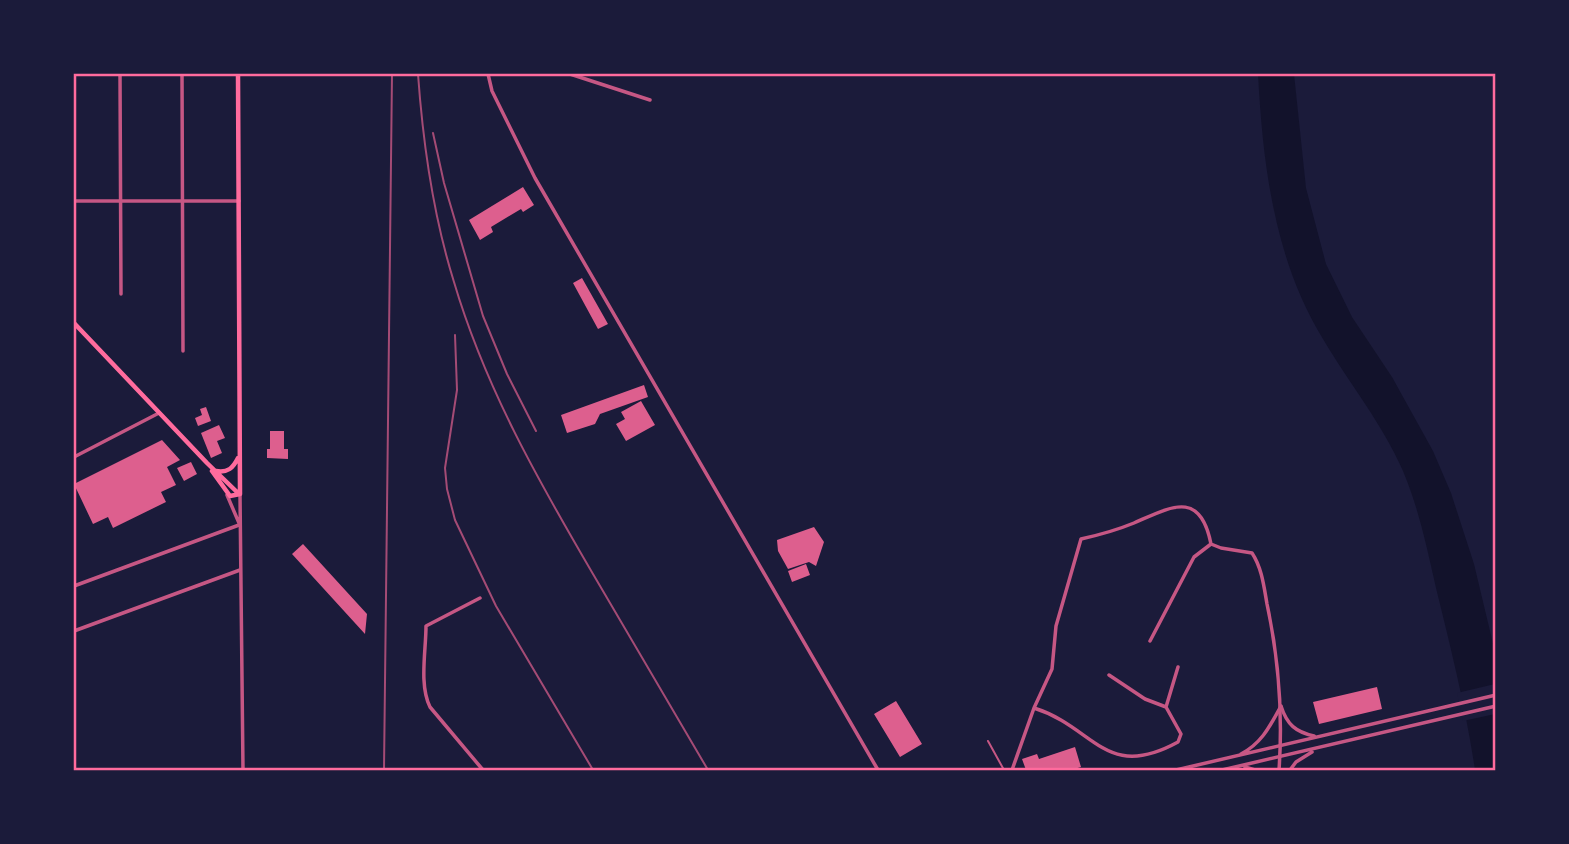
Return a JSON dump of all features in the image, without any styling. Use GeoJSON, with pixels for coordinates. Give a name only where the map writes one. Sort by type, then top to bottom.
{"type":"FeatureCollection","features":[{"type":"Feature","properties":{"kind":"main road"},"geometry":{"type":"LineString","coordinates":[[238,74],[240,494]]}},
{"type":"Feature","properties":{"kind":"main road"},"geometry":{"type":"LineString","coordinates":[[74,323],[206,463],[240,494]]}},
{"type":"Feature","properties":{"kind":"main road"},"geometry":{"type":"LineString","coordinates":[[215,471],[226,472],[232,469],[240,453]]}},
{"type":"Feature","properties":{"kind":"main road"},"geometry":{"type":"LineString","coordinates":[[206,463],[226,493],[230,496],[240,494]]}},
{"type":"Feature","properties":{"kind":"street"},"geometry":{"type":"LineString","coordinates":[[120,74],[121,294]]}},
{"type":"Feature","properties":{"kind":"street"},"geometry":{"type":"LineString","coordinates":[[182,74],[183,351]]}},
{"type":"Feature","properties":{"kind":"street"},"geometry":{"type":"LineString","coordinates":[[488,74],[494,93],[535,178],[878,771]]}},
{"type":"Feature","properties":{"kind":"street"},"geometry":{"type":"LineString","coordinates":[[570,74],[649,100]]}},
{"type":"Feature","properties":{"kind":"street"},"geometry":{"type":"LineString","coordinates":[[74,201],[239,201]]}},
{"type":"Feature","properties":{"kind":"street"},"geometry":{"type":"LineString","coordinates":[[74,457],[159,413]]}},
{"type":"Feature","properties":{"kind":"street"},"geometry":{"type":"LineString","coordinates":[[226,493],[239,525]]}},
{"type":"Feature","properties":{"kind":"street"},"geometry":{"type":"LineString","coordinates":[[240,494],[243,771]]}},
{"type":"Feature","properties":{"kind":"street"},"geometry":{"type":"LineString","coordinates":[[1012,771],[1034,708],[1052,669],[1056,626],[1081,539],[1107,533],[1165,509],[1186,506],[1207,524],[1211,544]]}},
{"type":"Feature","properties":{"kind":"street"},"geometry":{"type":"LineString","coordinates":[[74,586],[239,525]]}},
{"type":"Feature","properties":{"kind":"street"},"geometry":{"type":"LineString","coordinates":[[1150,640],[1194,558],[1211,544]]}},
{"type":"Feature","properties":{"kind":"street"},"geometry":{"type":"LineString","coordinates":[[1211,544],[1251,553],[1256,560],[1273,632],[1281,706],[1279,771]]}},
{"type":"Feature","properties":{"kind":"street"},"geometry":{"type":"LineString","coordinates":[[74,631],[240,570]]}},
{"type":"Feature","properties":{"kind":"street"},"geometry":{"type":"LineString","coordinates":[[480,598],[426,626],[424,685],[425,697],[430,707],[483,771]]}},
{"type":"Feature","properties":{"kind":"street"},"geometry":{"type":"LineString","coordinates":[[1166,707],[1178,667]]}},
{"type":"Feature","properties":{"kind":"street"},"geometry":{"type":"LineString","coordinates":[[1034,708],[1052,713],[1101,747],[1133,758],[1167,749],[1180,740],[1181,734],[1166,707],[1145,699],[1109,675]]}},
{"type":"Feature","properties":{"kind":"street"},"geometry":{"type":"LineString","coordinates":[[1176,771],[1496,695]]}},
{"type":"Feature","properties":{"kind":"street"},"geometry":{"type":"LineString","coordinates":[[1281,706],[1289,723],[1297,731],[1317,737]]}},
{"type":"Feature","properties":{"kind":"street"},"geometry":{"type":"LineString","coordinates":[[1234,757],[1256,745],[1269,730],[1281,706]]}},
{"type":"Feature","properties":{"kind":"street"},"geometry":{"type":"LineString","coordinates":[[1222,771],[1496,706]]}},
{"type":"Feature","properties":{"kind":"street"},"geometry":{"type":"LineString","coordinates":[[1290,771],[1299,760],[1317,748]]}},
{"type":"Feature","properties":{"kind":"street"},"geometry":{"type":"LineString","coordinates":[[1243,766],[1255,771]]}},
{"type":"Feature","properties":{"kind":"lane"},"geometry":{"type":"LineString","coordinates":[[988,741],[1004,771]]}},
{"type":"Feature","properties":{"kind":"shaded area"},"geometry":{"type":"Polygon","coordinates":[[[1258,74],[1294,74],[1306,188],[1326,264],[1352,317],[1392,377],[1433,451],[1451,493],[1474,564],[1495,652],[1495,770],[1475,770],[1458,679],[1426,543],[1403,471],[1375,420],[1323,339],[1293,277],[1282,244],[1268,177],[1258,74]]]}},
{"type":"Feature","properties":{"kind":"pier"},"geometry":{"type":"Polygon","coordinates":[[[1495,684],[1495,714],[1463,721],[1457,693],[1495,684]]]}},
{"type":"Feature","properties":{"kind":"building"},"geometry":{"type":"Polygon","coordinates":[[[523,187],[534,205],[523,212],[521,209],[491,227],[493,232],[480,240],[469,220],[523,187]]]}},
{"type":"Feature","properties":{"kind":"building"},"geometry":{"type":"Polygon","coordinates":[[[582,278],[608,324],[598,329],[573,283],[582,278]]]}},
{"type":"Feature","properties":{"kind":"building"},"geometry":{"type":"Polygon","coordinates":[[[644,385],[648,397],[600,414],[595,424],[567,433],[561,415],[644,385]]]}},
{"type":"Feature","properties":{"kind":"building"},"geometry":{"type":"Polygon","coordinates":[[[641,401],[655,425],[626,441],[616,424],[625,419],[621,412],[641,401]]]}},
{"type":"Feature","properties":{"kind":"building"},"geometry":{"type":"Polygon","coordinates":[[[206,407],[211,421],[198,426],[195,418],[202,415],[200,409],[206,407]]]}},
{"type":"Feature","properties":{"kind":"building"},"geometry":{"type":"Polygon","coordinates":[[[219,425],[225,438],[217,441],[222,453],[211,458],[201,433],[219,425]]]}},
{"type":"Feature","properties":{"kind":"building"},"geometry":{"type":"Polygon","coordinates":[[[270,431],[284,431],[284,449],[288,449],[288,459],[267,458],[270,431]]]}},
{"type":"Feature","properties":{"kind":"building"},"geometry":{"type":"Polygon","coordinates":[[[162,440],[180,460],[167,467],[176,485],[161,492],[166,502],[113,528],[108,517],[93,524],[74,484],[162,440]]]}},
{"type":"Feature","properties":{"kind":"building"},"geometry":{"type":"Polygon","coordinates":[[[191,462],[197,474],[184,481],[177,468],[191,462]]]}},
{"type":"Feature","properties":{"kind":"building"},"geometry":{"type":"Polygon","coordinates":[[[814,527],[824,542],[816,566],[809,562],[788,569],[778,551],[777,540],[814,527]]]}},
{"type":"Feature","properties":{"kind":"building"},"geometry":{"type":"Polygon","coordinates":[[[303,544],[367,614],[365,634],[292,554],[303,544]]]}},
{"type":"Feature","properties":{"kind":"building"},"geometry":{"type":"Polygon","coordinates":[[[806,564],[810,575],[792,582],[788,571],[806,564]]]}},
{"type":"Feature","properties":{"kind":"building"},"geometry":{"type":"Polygon","coordinates":[[[1377,687],[1382,709],[1319,724],[1313,702],[1377,687]]]}},
{"type":"Feature","properties":{"kind":"building"},"geometry":{"type":"Polygon","coordinates":[[[896,701],[922,744],[900,757],[874,714],[896,701]]]}},
{"type":"Feature","properties":{"kind":"building"},"geometry":{"type":"Polygon","coordinates":[[[1075,747],[1081,767],[1071,770],[1026,770],[1022,759],[1037,754],[1039,759],[1075,747]]]}},
{"type":"Feature","properties":{"kind":"railway"},"geometry":{"type":"LineString","coordinates":[[384,770],[392,74]]}},
{"type":"Feature","properties":{"kind":"railway"},"geometry":{"type":"LineString","coordinates":[[418,74],[426,153],[440,231],[454,282],[481,359],[514,432],[552,503],[708,770]]}},
{"type":"Feature","properties":{"kind":"railway"},"geometry":{"type":"LineString","coordinates":[[433,133],[444,183],[483,316],[507,374],[536,431]]}},
{"type":"Feature","properties":{"kind":"railway"},"geometry":{"type":"LineString","coordinates":[[455,335],[457,390],[445,468],[455,520],[496,606],[593,770]]}}]}
